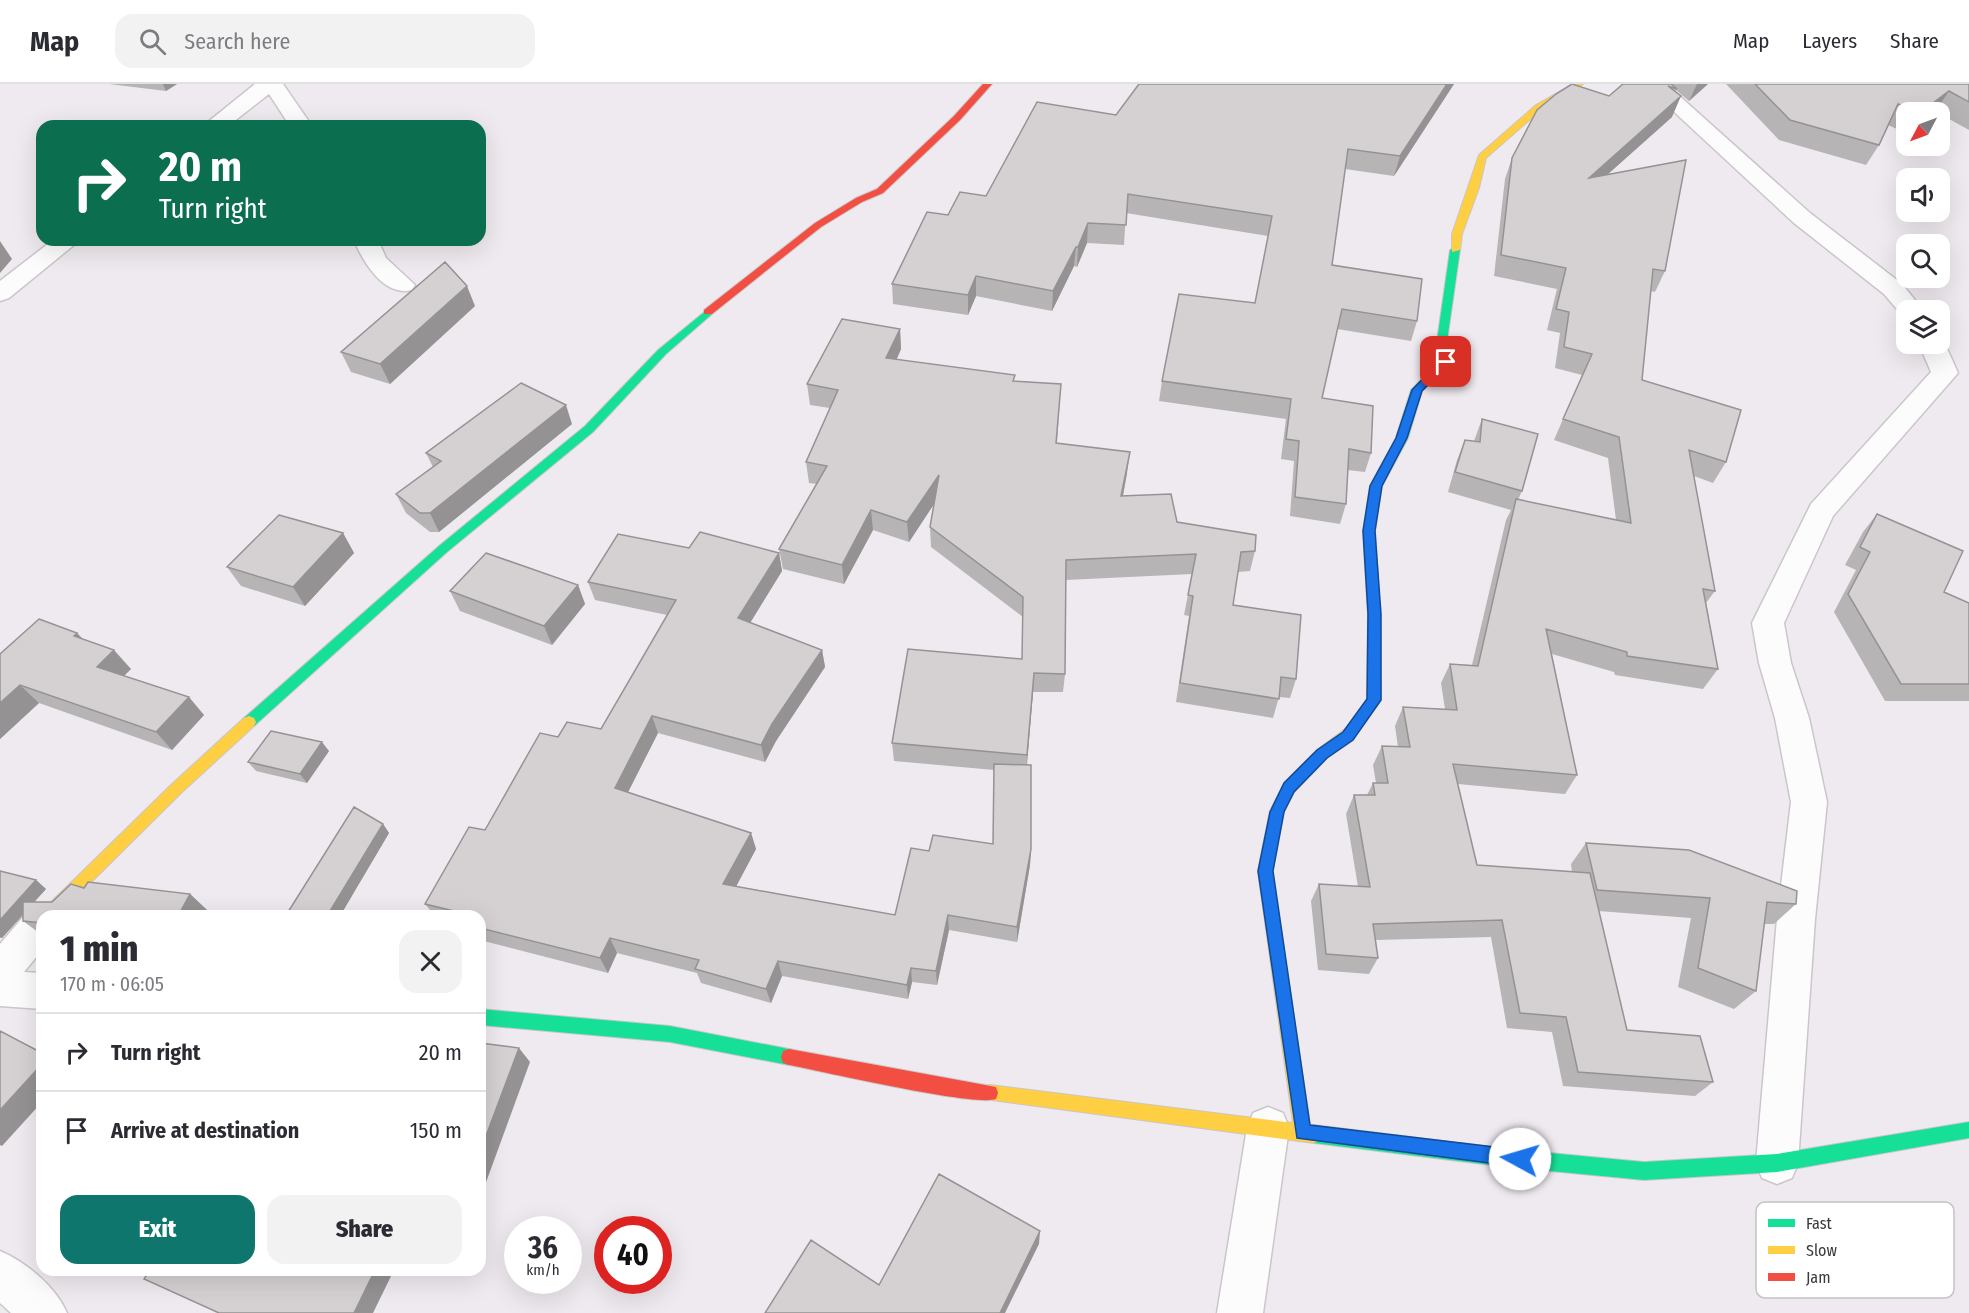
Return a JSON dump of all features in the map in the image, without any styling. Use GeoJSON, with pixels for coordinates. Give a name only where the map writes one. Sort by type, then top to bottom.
{"type":"FeatureCollection","features":[{"type":"Feature","properties":{"kind":"street"},"geometry":{"type":"LineString","coordinates":[[222,120],[268,84]]}},
{"type":"Feature","properties":{"kind":"street"},"geometry":{"type":"LineString","coordinates":[[273,84],[298,120]]}},
{"type":"Feature","properties":{"kind":"street"},"geometry":{"type":"LineString","coordinates":[[53,910],[176,789],[306,671],[443,549],[589,429],[662,352],[728,295],[818,225],[880,190],[957,118],[988,84]]}},
{"type":"Feature","properties":{"kind":"street"},"geometry":{"type":"LineString","coordinates":[[1240,1313],[1285,1130],[1265,871],[1277,812],[1289,788],[1322,754],[1348,736],[1374,700],[1374,614],[1369,531],[1376,486],[1402,438],[1417,390],[1446,362],[1442,341],[1457,234],[1482,157],[1539,107],[1579,84]]}},
{"type":"Feature","properties":{"kind":"street"},"geometry":{"type":"LineString","coordinates":[[1654,84],[1802,218],[1893,289],[1902,300]]}},
{"type":"Feature","properties":{"kind":"street"},"geometry":{"type":"LineString","coordinates":[[0,293],[60,246]]}},
{"type":"Feature","properties":{"kind":"street"},"geometry":{"type":"LineString","coordinates":[[369,246],[375,261],[403,285]]}},
{"type":"Feature","properties":{"kind":"street"},"geometry":{"type":"LineString","coordinates":[[1777,1163],[1796,919],[1809,802],[1792,718],[1775,663],[1768,623],[1821,511],[1945,373],[1936,354]]}},
{"type":"Feature","properties":{"kind":"street"},"geometry":{"type":"LineString","coordinates":[[0,972],[36,929]]}},
{"type":"Feature","properties":{"kind":"street"},"geometry":{"type":"LineString","coordinates":[[0,988],[36,991]]}},
{"type":"Feature","properties":{"kind":"street"},"geometry":{"type":"LineString","coordinates":[[486,1018],[670,1034],[955,1089],[1499,1157],[1644,1171],[1777,1163],[1969,1130]]}},
{"type":"Feature","properties":{"kind":"street"},"geometry":{"type":"LineString","coordinates":[[0,1273],[44,1313]]}},
{"type":"Feature","properties":{"kind":"building"},"geometry":{"type":"Polygon","coordinates":[[[1139,84],[1447,84],[1400,156],[1348,149],[1332,265],[1422,279],[1417,321],[1342,309],[1322,398],[1373,406],[1371,453],[1349,449],[1346,504],[1295,497],[1299,441],[1286,439],[1291,399],[1162,381],[1179,294],[1255,303],[1272,216],[1128,194],[1126,225],[1088,223],[1078,247],[1053,291],[976,276],[968,295],[892,284],[927,212],[948,215],[960,192],[986,196],[1037,102],[1116,115],[1139,84]]]}},
{"type":"Feature","properties":{"kind":"building"},"geometry":{"type":"Polygon","coordinates":[[[1572,84],[1609,96],[1623,84],[1671,84],[1677,89],[1668,86],[1681,96],[1589,178],[1686,160],[1665,271],[1653,269],[1642,380],[1741,410],[1726,462],[1689,450],[1715,591],[1703,589],[1718,669],[1627,656],[1627,652],[1546,629],[1577,775],[1453,764],[1477,865],[1590,873],[1627,1030],[1700,1036],[1713,1082],[1578,1072],[1566,1017],[1520,1013],[1502,920],[1373,924],[1378,958],[1326,954],[1319,884],[1370,887],[1354,795],[1375,795],[1373,783],[1388,783],[1382,746],[1410,747],[1403,707],[1457,710],[1450,664],[1478,666],[1516,499],[1631,523],[1619,437],[1563,419],[1592,354],[1564,347],[1569,312],[1556,309],[1566,268],[1501,255],[1512,158],[1537,110],[1572,84]]]}},
{"type":"Feature","properties":{"kind":"building"},"geometry":{"type":"Polygon","coordinates":[[[1755,84],[1969,84],[1969,102],[1949,91],[1934,102],[1896,102],[1896,108],[1879,145],[1790,120],[1755,84]]]}},
{"type":"Feature","properties":{"kind":"building"},"geometry":{"type":"Polygon","coordinates":[[[445,262],[467,286],[380,364],[341,352],[445,262]]]}},
{"type":"Feature","properties":{"kind":"building"},"geometry":{"type":"Polygon","coordinates":[[[842,319],[900,329],[886,358],[1015,375],[1013,381],[1061,384],[1056,443],[1130,452],[1121,496],[1171,494],[1177,522],[1256,535],[1255,551],[1241,552],[1233,605],[1301,615],[1296,679],[1281,677],[1279,699],[1180,683],[1193,596],[1188,595],[1196,554],[1066,560],[1065,674],[1034,673],[1027,755],[892,743],[908,649],[1022,659],[1023,597],[930,527],[939,475],[907,522],[871,510],[842,565],[779,549],[827,466],[806,462],[838,390],[807,384],[842,319]]]}},
{"type":"Feature","properties":{"kind":"building"},"geometry":{"type":"Polygon","coordinates":[[[521,383],[566,405],[430,513],[420,513],[396,494],[441,461],[426,453],[521,383]]]}},
{"type":"Feature","properties":{"kind":"building"},"geometry":{"type":"Polygon","coordinates":[[[1482,419],[1538,434],[1522,491],[1455,472],[1465,440],[1480,442],[1482,419]]]}},
{"type":"Feature","properties":{"kind":"building"},"geometry":{"type":"Polygon","coordinates":[[[1877,514],[1963,551],[1944,592],[1969,603],[1969,684],[1901,684],[1848,594],[1870,552],[1860,547],[1877,514]]]}},
{"type":"Feature","properties":{"kind":"building"},"geometry":{"type":"Polygon","coordinates":[[[279,515],[343,533],[293,587],[227,567],[279,515]]]}},
{"type":"Feature","properties":{"kind":"building"},"geometry":{"type":"Polygon","coordinates":[[[700,532],[779,553],[738,618],[822,650],[772,724],[761,745],[652,716],[615,788],[751,833],[723,884],[895,915],[911,848],[929,851],[933,835],[993,844],[994,764],[1031,765],[1031,849],[1017,927],[948,915],[936,971],[911,968],[907,985],[778,961],[766,989],[695,969],[699,960],[610,938],[600,958],[486,930],[486,910],[450,910],[425,904],[469,827],[485,830],[540,733],[558,737],[567,722],[601,729],[676,600],[588,582],[618,534],[689,548],[700,532]]]}},
{"type":"Feature","properties":{"kind":"building"},"geometry":{"type":"Polygon","coordinates":[[[486,553],[578,585],[544,626],[450,591],[486,553]]]}},
{"type":"Feature","properties":{"kind":"building"},"geometry":{"type":"Polygon","coordinates":[[[39,619],[77,633],[74,636],[114,650],[97,667],[189,697],[156,732],[20,685],[0,703],[0,654],[39,619]]]}},
{"type":"Feature","properties":{"kind":"building"},"geometry":{"type":"Polygon","coordinates":[[[271,731],[322,742],[300,774],[248,762],[271,731]]]}},
{"type":"Feature","properties":{"kind":"building"},"geometry":{"type":"Polygon","coordinates":[[[354,807],[383,824],[331,910],[289,910],[354,807]]]}},
{"type":"Feature","properties":{"kind":"building"},"geometry":{"type":"Polygon","coordinates":[[[1586,843],[1689,850],[1797,891],[1796,904],[1767,902],[1756,991],[1698,968],[1710,898],[1597,890],[1586,843]]]}},
{"type":"Feature","properties":{"kind":"building"},"geometry":{"type":"Polygon","coordinates":[[[0,871],[36,880],[0,920],[0,871]]]}},
{"type":"Feature","properties":{"kind":"building"},"geometry":{"type":"Polygon","coordinates":[[[88,882],[190,894],[181,910],[36,910],[36,922],[23,921],[23,902],[52,902],[71,884],[84,888],[88,882]]]}},
{"type":"Feature","properties":{"kind":"building"},"geometry":{"type":"Polygon","coordinates":[[[0,1031],[36,1050],[36,1071],[0,1110],[0,1031]]]}},
{"type":"Feature","properties":{"kind":"building"},"geometry":{"type":"Polygon","coordinates":[[[486,1044],[519,1048],[486,1136],[486,1044]]]}},
{"type":"Feature","properties":{"kind":"building"},"geometry":{"type":"Polygon","coordinates":[[[939,1174],[1040,1231],[1000,1313],[765,1313],[811,1240],[879,1285],[939,1174]]]}},
{"type":"Feature","properties":{"kind":"building"},"geometry":{"type":"Polygon","coordinates":[[[146,1276],[372,1276],[354,1313],[219,1313],[144,1279],[146,1276]]]}},
{"type":"Feature","properties":{"kind":"traffic: fast"},"geometry":{"type":"LineString","coordinates":[[1352,730],[1374,700],[1374,614],[1369,531],[1376,486],[1402,438],[1417,390],[1446,362],[1442,341],[1455,250]]}},
{"type":"Feature","properties":{"kind":"traffic: fast"},"geometry":{"type":"LineString","coordinates":[[249,722],[443,549],[589,429],[662,352],[708,312]]}},
{"type":"Feature","properties":{"kind":"traffic: fast"},"geometry":{"type":"LineString","coordinates":[[486,1018],[670,1034],[789,1057]]}},
{"type":"Feature","properties":{"kind":"traffic: fast"},"geometry":{"type":"LineString","coordinates":[[1314,1134],[1499,1157],[1644,1171],[1777,1163],[1969,1130]]}},
{"type":"Feature","properties":{"kind":"traffic: slow"},"geometry":{"type":"LineString","coordinates":[[1455,250],[1457,234],[1474,188],[1482,157],[1539,107],[1579,84]]}},
{"type":"Feature","properties":{"kind":"traffic: slow"},"geometry":{"type":"LineString","coordinates":[[53,910],[176,789],[249,722]]}},
{"type":"Feature","properties":{"kind":"traffic: slow"},"geometry":{"type":"LineString","coordinates":[[1303,1132],[1265,871],[1277,811],[1289,788],[1322,754],[1348,736],[1352,730]]}},
{"type":"Feature","properties":{"kind":"traffic: slow"},"geometry":{"type":"LineString","coordinates":[[990,1093],[1314,1134]]}},
{"type":"Feature","properties":{"kind":"traffic: jam"},"geometry":{"type":"LineString","coordinates":[[708,312],[818,225],[859,200],[880,191],[957,118],[988,84]]}},
{"type":"Feature","properties":{"kind":"traffic: jam"},"geometry":{"type":"LineString","coordinates":[[789,1057],[955,1089],[990,1093]]}},
{"type":"Feature","properties":{"kind":"route"},"geometry":{"type":"LineString","coordinates":[[1446,362],[1417,390],[1402,438],[1376,486],[1369,531],[1374,614],[1374,700],[1348,736],[1322,754],[1289,788],[1277,812],[1265,871],[1303,1132],[1520,1159]]}}]}
